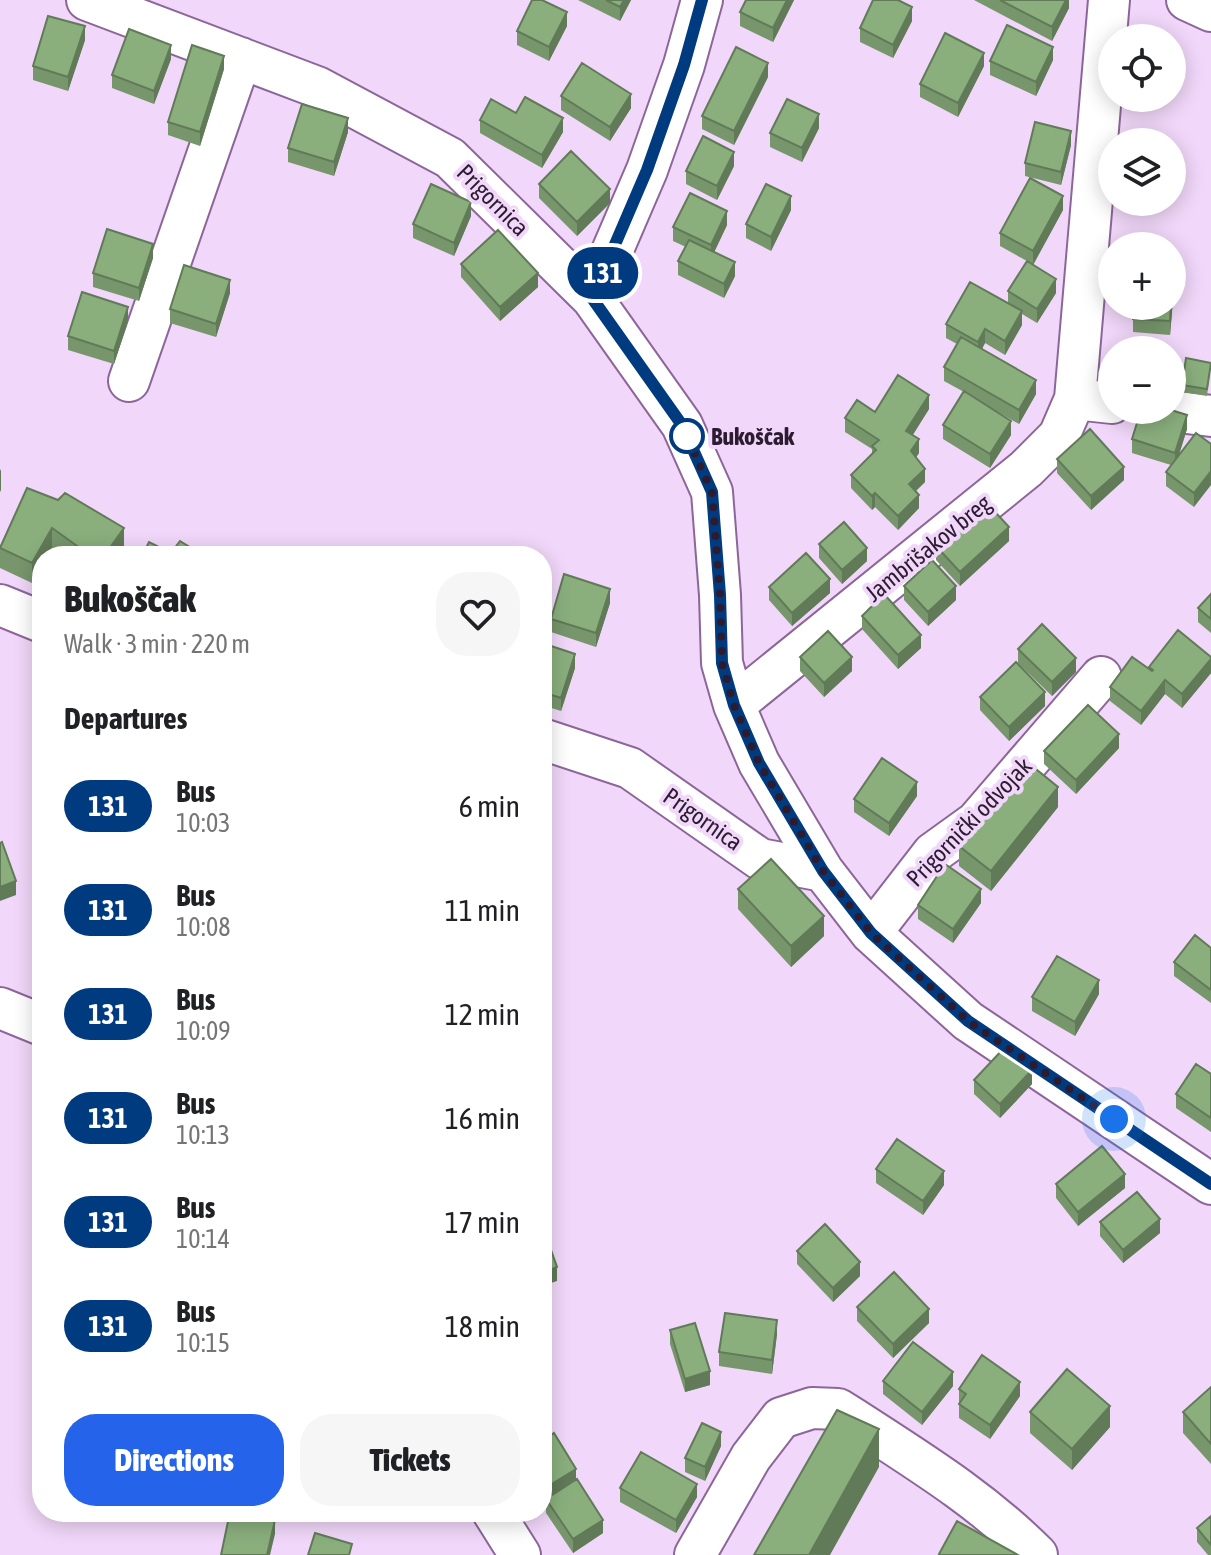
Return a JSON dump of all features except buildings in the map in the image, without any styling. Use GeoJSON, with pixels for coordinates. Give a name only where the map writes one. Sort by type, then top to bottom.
{"type":"FeatureCollection","features":[{"type":"Feature","properties":{"kind":"street","name":"Prigornica"},"geometry":{"type":"LineString","coordinates":[[87,0],[317,87],[450,158],[592,298],[682,425],[712,492],[722,663],[734,705],[759,763],[823,871],[871,933],[968,1021],[1211,1184]]}},
{"type":"Feature","properties":{"kind":"street"},"geometry":{"type":"LineString","coordinates":[[592,298],[647,170],[684,65],[702,0]]}},
{"type":"Feature","properties":{"kind":"street","name":"Jambrišakov breg"},"geometry":{"type":"LineString","coordinates":[[734,705],[1026,469],[1093,401],[1109,0]]}},
{"type":"Feature","properties":{"kind":"street"},"geometry":{"type":"LineString","coordinates":[[1187,0],[1211,11]]}},
{"type":"Feature","properties":{"kind":"street"},"geometry":{"type":"LineString","coordinates":[[129,381],[241,58]]}},
{"type":"Feature","properties":{"kind":"street"},"geometry":{"type":"LineString","coordinates":[[1186,413],[1211,416]]}},
{"type":"Feature","properties":{"kind":"street"},"geometry":{"type":"LineString","coordinates":[[0,605],[32,618]]}},
{"type":"Feature","properties":{"kind":"street","name":"Prigornički odvojak"},"geometry":{"type":"LineString","coordinates":[[871,933],[933,853],[976,822],[1101,677]]}},
{"type":"Feature","properties":{"kind":"street","name":"Prigornica"},"geometry":{"type":"LineString","coordinates":[[552,742],[630,768],[760,859],[823,871]]}},
{"type":"Feature","properties":{"kind":"street"},"geometry":{"type":"LineString","coordinates":[[0,1008],[32,1021]]}},
{"type":"Feature","properties":{"kind":"street"},"geometry":{"type":"LineString","coordinates":[[695,1555],[751,1457],[781,1418],[812,1408],[838,1409],[894,1445],[961,1489],[1011,1529],[1037,1555]]}},
{"type":"Feature","properties":{"kind":"street"},"geometry":{"type":"LineString","coordinates":[[499,1522],[520,1555]]}},
{"type":"Feature","properties":{"kind":"bus line","name":"131"},"geometry":{"type":"LineString","coordinates":[[702,0],[684,65],[647,170],[592,298],[682,425],[712,492],[722,663],[734,705],[759,763],[823,871],[871,933],[968,1021],[1211,1184]]}},
{"type":"Feature","properties":{"kind":"place","name":"Bukoščak"},"geometry":{"type":"Point","coordinates":[687,436]}},
{"type":"Feature","properties":{"kind":"route"},"geometry":{"type":"LineString","coordinates":[[687,436],[682,425],[712,492],[722,663],[734,705],[759,763],[823,871],[871,933],[968,1021],[1114,1119]]}}]}
